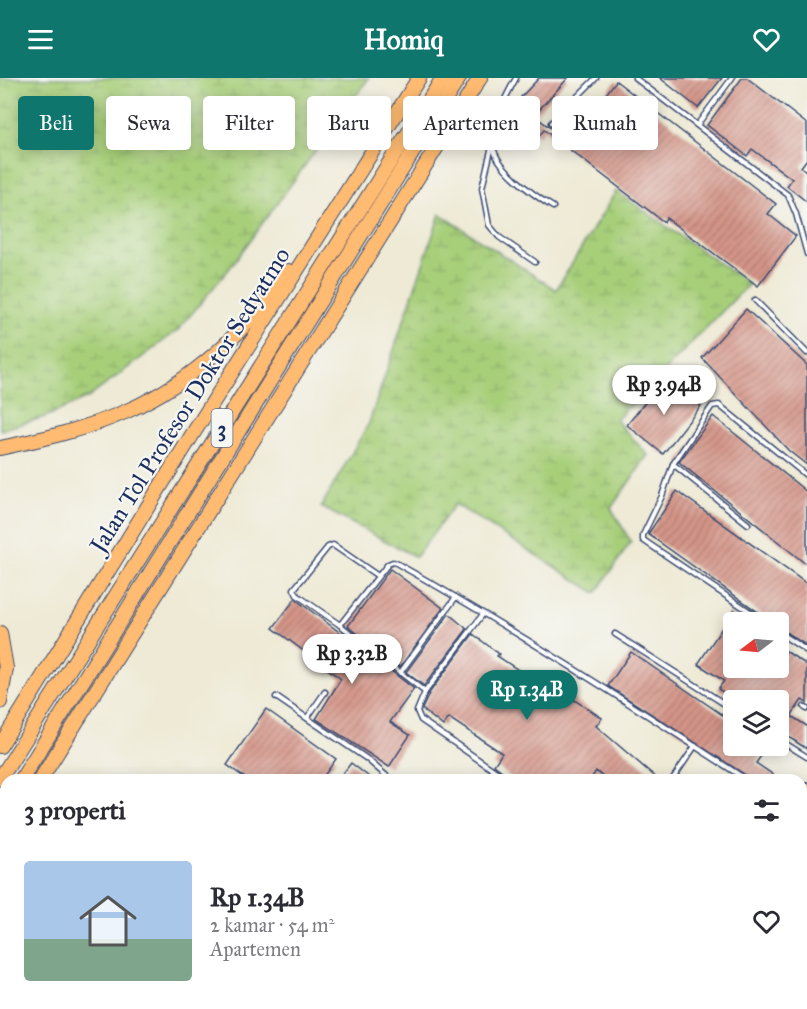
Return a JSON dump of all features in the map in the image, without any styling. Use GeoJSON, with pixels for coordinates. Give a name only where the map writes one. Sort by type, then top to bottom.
{"type":"FeatureCollection","features":[{"type":"Feature","properties":{"kind":"highway"},"geometry":{"type":"LineString","coordinates":[[0,448],[62,434],[128,411],[158,395],[215,354],[239,332],[284,276],[417,78]]}},
{"type":"Feature","properties":{"kind":"highway","name":"Jalan Tol Profesor Doktor Sedyatmo"},"geometry":{"type":"LineString","coordinates":[[0,746],[417,78]]}},
{"type":"Feature","properties":{"kind":"highway","name":"Jalan Tol Profesor Doktor Sedyatmo"},"geometry":{"type":"LineString","coordinates":[[3,774],[443,78]]}},
{"type":"Feature","properties":{"kind":"highway","name":"3"},"geometry":{"type":"LineString","coordinates":[[25,774],[459,78]]}},
{"type":"Feature","properties":{"kind":"highway","name":"3"},"geometry":{"type":"LineString","coordinates":[[44,774],[480,78]]}},
{"type":"Feature","properties":{"kind":"highway"},"geometry":{"type":"LineString","coordinates":[[0,633],[6,668],[0,702]]}},
{"type":"Feature","properties":{"kind":"lane"},"geometry":{"type":"LineString","coordinates":[[506,96],[516,78]]}},
{"type":"Feature","properties":{"kind":"lane"},"geometry":{"type":"LineString","coordinates":[[551,123],[597,78]]}},
{"type":"Feature","properties":{"kind":"lane"},"geometry":{"type":"LineString","coordinates":[[635,78],[788,195],[807,254]]}},
{"type":"Feature","properties":{"kind":"lane"},"geometry":{"type":"LineString","coordinates":[[697,125],[732,78]]}},
{"type":"Feature","properties":{"kind":"lane"},"geometry":{"type":"LineString","coordinates":[[492,150],[482,188],[489,225],[499,237],[535,262]]}},
{"type":"Feature","properties":{"kind":"lane"},"geometry":{"type":"LineString","coordinates":[[495,150],[498,160],[519,182],[552,207]]}},
{"type":"Feature","properties":{"kind":"lane"},"geometry":{"type":"LineString","coordinates":[[755,300],[807,353]]}},
{"type":"Feature","properties":{"kind":"lane"},"geometry":{"type":"LineString","coordinates":[[750,612],[643,540],[643,535],[662,496],[673,464],[712,406],[719,405],[807,476]]}},
{"type":"Feature","properties":{"kind":"lane"},"geometry":{"type":"LineString","coordinates":[[673,464],[748,524]]}},
{"type":"Feature","properties":{"kind":"lane"},"geometry":{"type":"LineString","coordinates":[[378,576],[336,546],[331,546],[295,587],[297,594],[425,692]]}},
{"type":"Feature","properties":{"kind":"lane"},"geometry":{"type":"LineString","coordinates":[[340,625],[388,564],[393,562],[456,597],[738,774]]}},
{"type":"Feature","properties":{"kind":"lane"},"geometry":{"type":"LineString","coordinates":[[400,673],[456,597]]}},
{"type":"Feature","properties":{"kind":"lane"},"geometry":{"type":"LineString","coordinates":[[483,614],[425,692],[417,711],[421,720],[499,774]]}},
{"type":"Feature","properties":{"kind":"lane"},"geometry":{"type":"LineString","coordinates":[[615,634],[723,703]]}},
{"type":"Feature","properties":{"kind":"lane"},"geometry":{"type":"LineString","coordinates":[[789,639],[807,651]]}},
{"type":"Feature","properties":{"kind":"lane"},"geometry":{"type":"LineString","coordinates":[[307,718],[325,692]]}},
{"type":"Feature","properties":{"kind":"lane"},"geometry":{"type":"LineString","coordinates":[[276,697],[367,759],[384,774]]}},
{"type":"Feature","properties":{"kind":"lane"},"geometry":{"type":"LineString","coordinates":[[676,774],[695,746]]}},
{"type":"Feature","properties":{"kind":"lane"},"geometry":{"type":"LineString","coordinates":[[789,746],[807,757]]}},
{"type":"Feature","properties":{"kind":"green space"},"geometry":{"type":"Polygon","coordinates":[[[0,78],[369,78],[356,96],[307,96],[307,150],[316,150],[229,269],[178,330],[89,397],[45,417],[0,430],[0,78]]]}},
{"type":"Feature","properties":{"kind":"green space"},"geometry":{"type":"Polygon","coordinates":[[[616,191],[749,284],[616,420],[648,455],[611,508],[631,542],[596,593],[455,504],[416,557],[321,507],[369,423],[440,214],[556,290],[616,191]]]}},
{"type":"Feature","properties":{"kind":"building"},"geometry":{"type":"Polygon","coordinates":[[[539,78],[568,78],[540,108],[540,96],[522,96],[539,78]]]}},
{"type":"Feature","properties":{"kind":"building"},"geometry":{"type":"Polygon","coordinates":[[[660,78],[722,78],[698,108],[660,78]]]}},
{"type":"Feature","properties":{"kind":"building"},"geometry":{"type":"Polygon","coordinates":[[[742,78],[747,78],[807,124],[807,159],[801,167],[807,172],[807,202],[787,186],[792,179],[752,149],[747,156],[707,125],[742,78]]]}},
{"type":"Feature","properties":{"kind":"building"},"geometry":{"type":"Polygon","coordinates":[[[616,81],[636,96],[605,96],[616,81]]]}},
{"type":"Feature","properties":{"kind":"building"},"geometry":{"type":"Polygon","coordinates":[[[658,113],[776,204],[768,214],[796,236],[758,286],[666,218],[664,222],[570,150],[658,150],[658,113]]]}},
{"type":"Feature","properties":{"kind":"building"},"geometry":{"type":"Polygon","coordinates":[[[540,120],[552,128],[552,136],[544,130],[540,135],[540,120]]]}},
{"type":"Feature","properties":{"kind":"building"},"geometry":{"type":"Polygon","coordinates":[[[746,309],[807,365],[807,465],[789,451],[702,358],[746,309]]]}},
{"type":"Feature","properties":{"kind":"building"},"geometry":{"type":"Polygon","coordinates":[[[665,378],[701,406],[663,454],[627,425],[665,378]]]}},
{"type":"Feature","properties":{"kind":"building"},"geometry":{"type":"Polygon","coordinates":[[[713,416],[807,492],[807,565],[679,462],[713,416]]]}},
{"type":"Feature","properties":{"kind":"building"},"geometry":{"type":"Polygon","coordinates":[[[677,491],[807,584],[807,646],[789,634],[789,612],[758,612],[648,534],[677,491]]]}},
{"type":"Feature","properties":{"kind":"building"},"geometry":{"type":"Polygon","coordinates":[[[390,569],[443,608],[400,667],[348,626],[390,569]]]}},
{"type":"Feature","properties":{"kind":"building"},"geometry":{"type":"Polygon","coordinates":[[[295,599],[343,633],[414,689],[390,722],[410,735],[389,767],[316,719],[341,679],[273,628],[295,599]]]}},
{"type":"Feature","properties":{"kind":"building"},"geometry":{"type":"Polygon","coordinates":[[[449,614],[467,629],[424,686],[406,672],[449,614]]]}},
{"type":"Feature","properties":{"kind":"building"},"geometry":{"type":"Polygon","coordinates":[[[723,626],[723,678],[789,678],[789,653],[807,665],[807,703],[802,700],[791,716],[807,726],[807,749],[789,737],[789,690],[723,690],[723,692],[718,689],[724,681],[698,664],[723,626]]]}},
{"type":"Feature","properties":{"kind":"building"},"geometry":{"type":"Polygon","coordinates":[[[473,634],[499,654],[497,656],[544,687],[547,682],[602,718],[596,726],[652,774],[600,774],[596,771],[594,774],[506,774],[494,765],[502,753],[449,718],[443,726],[422,709],[430,692],[473,634]]]}},
{"type":"Feature","properties":{"kind":"building"},"geometry":{"type":"Polygon","coordinates":[[[631,652],[723,715],[723,756],[761,756],[756,763],[772,774],[744,774],[608,686],[631,652]]]}},
{"type":"Feature","properties":{"kind":"building"},"geometry":{"type":"Polygon","coordinates":[[[266,709],[336,759],[325,774],[240,774],[227,765],[266,709]]]}},
{"type":"Feature","properties":{"kind":"building"},"geometry":{"type":"Polygon","coordinates":[[[351,763],[365,774],[343,774],[351,763]]]}}]}
